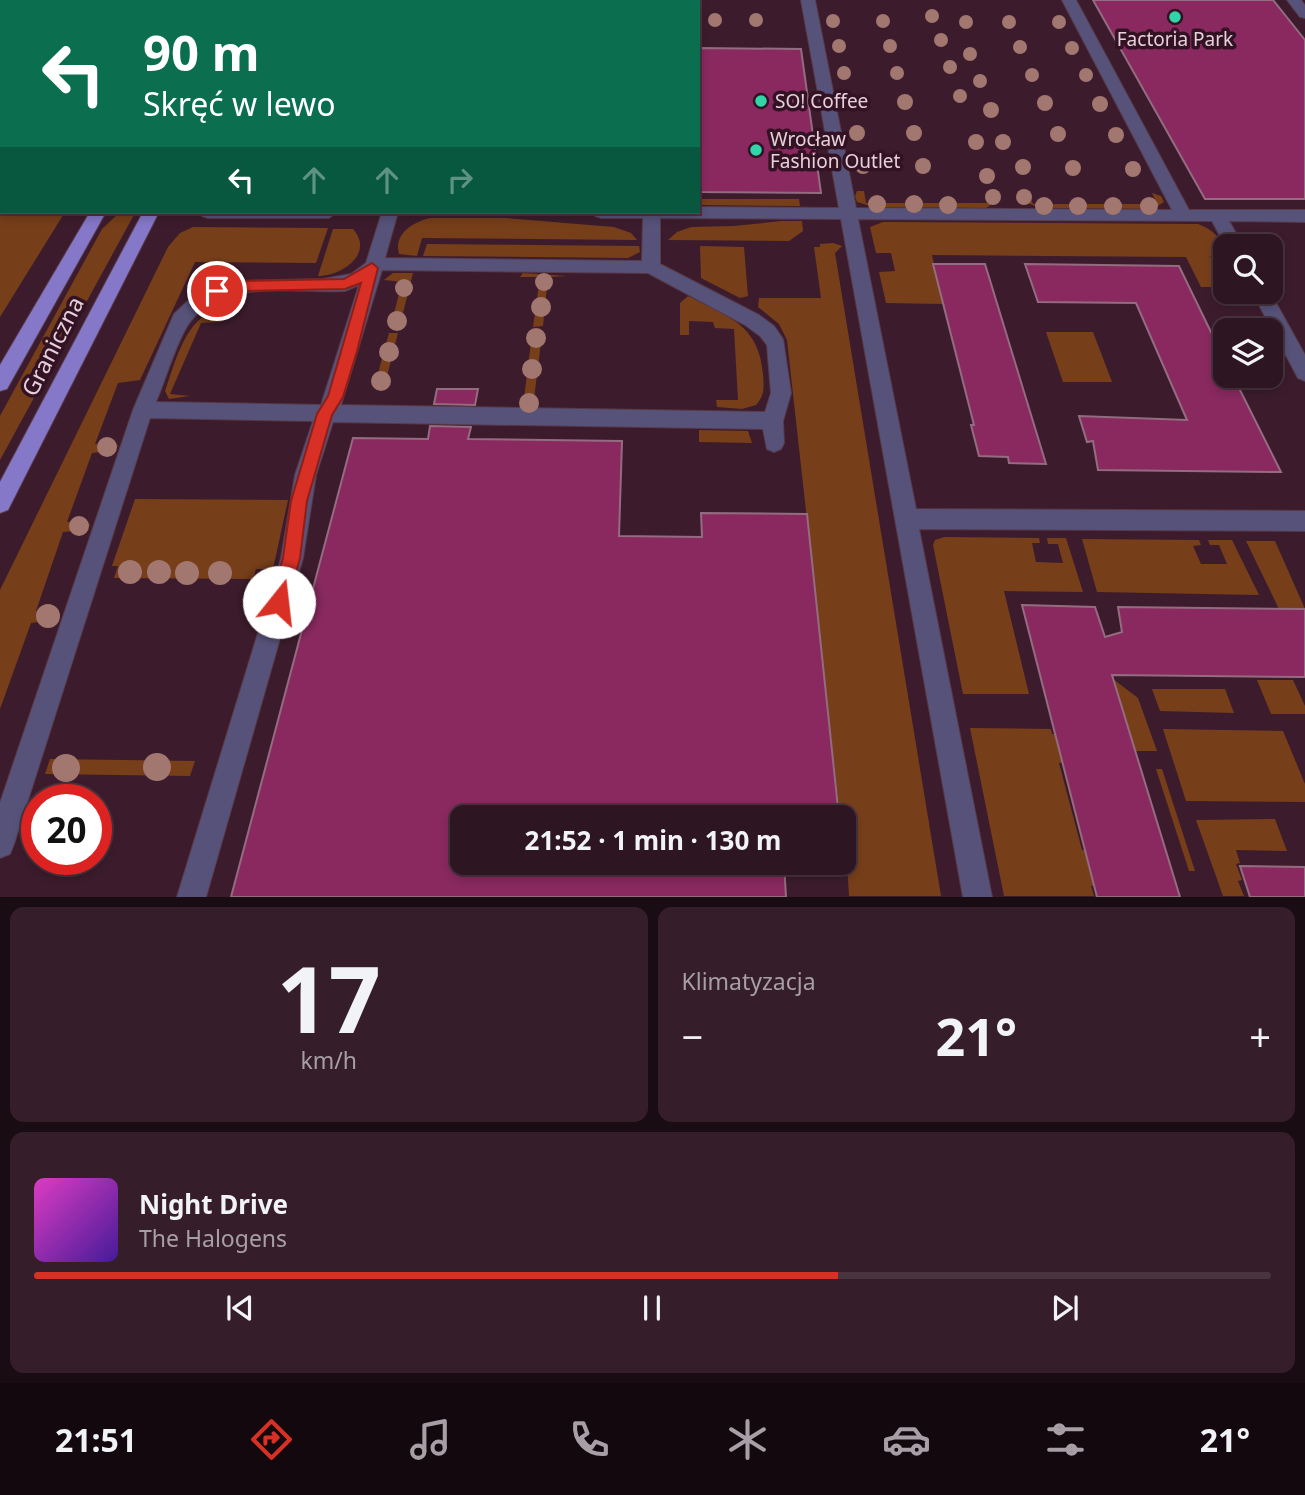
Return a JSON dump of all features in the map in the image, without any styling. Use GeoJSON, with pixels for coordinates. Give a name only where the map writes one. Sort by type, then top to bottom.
{"type":"FeatureCollection","features":[{"type":"Feature","properties":{"kind":"main road","name":"Graniczna"},"geometry":{"type":"LineString","coordinates":[[0,383],[97,214]]}},
{"type":"Feature","properties":{"kind":"main road","name":"Graniczna"},"geometry":{"type":"LineString","coordinates":[[0,503],[149,214]]}},
{"type":"Feature","properties":{"kind":"lane"},"geometry":{"type":"LineString","coordinates":[[808,0],[978,897]]}},
{"type":"Feature","properties":{"kind":"lane"},"geometry":{"type":"LineString","coordinates":[[1069,0],[1184,216]]}},
{"type":"Feature","properties":{"kind":"lane"},"geometry":{"type":"LineString","coordinates":[[1294,0],[1305,14]]}},
{"type":"Feature","properties":{"kind":"lane"},"geometry":{"type":"LineString","coordinates":[[700,212],[1305,216]]}},
{"type":"Feature","properties":{"kind":"lane"},"geometry":{"type":"LineString","coordinates":[[191,897],[292,558],[299,501],[325,414],[339,386],[389,214]]}},
{"type":"Feature","properties":{"kind":"lane"},"geometry":{"type":"LineString","coordinates":[[651,267],[652,214]]}},
{"type":"Feature","properties":{"kind":"lane"},"geometry":{"type":"LineString","coordinates":[[1219,216],[1228,234]]}},
{"type":"Feature","properties":{"kind":"lane"},"geometry":{"type":"LineString","coordinates":[[0,844],[143,410],[181,319],[190,308],[209,295],[240,286],[345,284],[357,279],[373,266],[651,267],[741,314],[767,331],[776,344],[781,393],[773,421],[774,443]]}},
{"type":"Feature","properties":{"kind":"lane"},"geometry":{"type":"LineString","coordinates":[[1268,304],[1305,373]]}},
{"type":"Feature","properties":{"kind":"lane"},"geometry":{"type":"LineString","coordinates":[[143,410],[773,421]]}},
{"type":"Feature","properties":{"kind":"lane"},"geometry":{"type":"LineString","coordinates":[[907,520],[1305,522]]}},
{"type":"Feature","properties":{"kind":"shaded area"},"geometry":{"type":"Polygon","coordinates":[[[857,191],[864,191],[866,203],[989,203],[986,192],[995,194],[998,200],[986,208],[874,207],[857,202],[857,191]]]}},
{"type":"Feature","properties":{"kind":"shaded area"},"geometry":{"type":"Polygon","coordinates":[[[1028,192],[1033,204],[1157,204],[1152,193],[1161,196],[1164,202],[1153,209],[1041,208],[1022,201],[1021,193],[1028,192]]]}},
{"type":"Feature","properties":{"kind":"shaded area"},"geometry":{"type":"Polygon","coordinates":[[[700,199],[799,199],[800,206],[700,205],[700,199]]]}},
{"type":"Feature","properties":{"kind":"shaded area"},"geometry":{"type":"Polygon","coordinates":[[[0,214],[64,214],[0,317],[0,214]]]}},
{"type":"Feature","properties":{"kind":"shaded area"},"geometry":{"type":"Polygon","coordinates":[[[118,214],[134,214],[0,460],[0,416],[102,229],[118,214]]]}},
{"type":"Feature","properties":{"kind":"shaded area"},"geometry":{"type":"Polygon","coordinates":[[[431,218],[506,218],[614,227],[631,233],[637,240],[422,238],[417,256],[399,254],[399,240],[406,230],[431,218]]]}},
{"type":"Feature","properties":{"kind":"shaded area"},"geometry":{"type":"Polygon","coordinates":[[[802,221],[803,231],[789,241],[668,240],[677,232],[691,227],[802,221]]]}},
{"type":"Feature","properties":{"kind":"shaded area"},"geometry":{"type":"Polygon","coordinates":[[[883,222],[1198,224],[1215,234],[1213,256],[1210,256],[1213,261],[1213,287],[1201,287],[1186,257],[932,255],[943,304],[886,303],[879,272],[895,271],[891,253],[876,253],[870,227],[883,222]]]}},
{"type":"Feature","properties":{"kind":"shaded area"},"geometry":{"type":"Polygon","coordinates":[[[193,227],[328,228],[316,263],[195,262],[140,380],[118,383],[95,444],[116,443],[118,446],[113,451],[92,453],[67,522],[88,521],[90,525],[86,530],[63,532],[36,611],[56,610],[60,614],[55,620],[31,623],[0,709],[0,590],[168,247],[180,233],[193,227]]]}},
{"type":"Feature","properties":{"kind":"shaded area"},"geometry":{"type":"Polygon","coordinates":[[[333,229],[353,229],[359,238],[358,255],[345,268],[318,276],[333,229]]]}},
{"type":"Feature","properties":{"kind":"shaded area"},"geometry":{"type":"Polygon","coordinates":[[[833,243],[842,246],[835,253],[941,896],[849,896],[848,875],[856,875],[856,805],[839,805],[787,340],[779,324],[758,307],[759,298],[821,298],[814,247],[820,247],[820,244],[833,243]]]}},
{"type":"Feature","properties":{"kind":"shaded area"},"geometry":{"type":"Polygon","coordinates":[[[427,244],[639,246],[640,252],[628,258],[423,256],[427,244]]]}},
{"type":"Feature","properties":{"kind":"shaded area"},"geometry":{"type":"Polygon","coordinates":[[[700,246],[744,247],[748,296],[740,298],[701,278],[700,246]]]}},
{"type":"Feature","properties":{"kind":"shaded area"},"geometry":{"type":"Polygon","coordinates":[[[393,273],[413,273],[400,325],[391,325],[402,282],[384,280],[393,273]]]}},
{"type":"Feature","properties":{"kind":"shaded area"},"geometry":{"type":"Polygon","coordinates":[[[523,273],[567,276],[548,277],[543,326],[533,327],[540,277],[520,277],[523,273]]]}},
{"type":"Feature","properties":{"kind":"shaded area"},"geometry":{"type":"Polygon","coordinates":[[[688,296],[728,316],[748,333],[755,344],[764,383],[756,405],[742,409],[717,407],[716,400],[738,400],[734,329],[715,328],[713,322],[689,321],[689,335],[680,335],[680,303],[688,296]]]}},
{"type":"Feature","properties":{"kind":"shaded area"},"geometry":{"type":"Polygon","coordinates":[[[220,309],[225,312],[221,322],[201,323],[170,394],[190,396],[169,399],[165,391],[183,342],[198,320],[220,309]]]}},
{"type":"Feature","properties":{"kind":"shaded area"},"geometry":{"type":"Polygon","coordinates":[[[1046,332],[1093,332],[1112,382],[1063,382],[1046,332]]]}},
{"type":"Feature","properties":{"kind":"shaded area"},"geometry":{"type":"Polygon","coordinates":[[[389,333],[398,333],[384,388],[374,388],[389,333]]]}},
{"type":"Feature","properties":{"kind":"shaded area"},"geometry":{"type":"Polygon","coordinates":[[[532,334],[542,334],[533,407],[523,406],[532,334]]]}},
{"type":"Feature","properties":{"kind":"shaded area"},"geometry":{"type":"Polygon","coordinates":[[[699,430],[748,431],[752,443],[699,442],[699,430]]]}},
{"type":"Feature","properties":{"kind":"shaded area"},"geometry":{"type":"Polygon","coordinates":[[[135,499],[288,500],[273,569],[256,569],[253,579],[114,578],[118,566],[112,566],[135,499]]]}},
{"type":"Feature","properties":{"kind":"shaded area"},"geometry":{"type":"Polygon","coordinates":[[[944,537],[1039,538],[1040,543],[1032,543],[1036,562],[1063,563],[1058,544],[1048,544],[1047,538],[1066,538],[1083,592],[1004,591],[1029,694],[963,694],[933,545],[935,540],[944,537]]]}},
{"type":"Feature","properties":{"kind":"shaded area"},"geometry":{"type":"Polygon","coordinates":[[[1082,539],[1199,540],[1201,545],[1193,546],[1201,564],[1227,564],[1219,545],[1210,545],[1208,540],[1232,540],[1259,595],[1097,592],[1082,539]]]}},
{"type":"Feature","properties":{"kind":"shaded area"},"geometry":{"type":"Polygon","coordinates":[[[1246,541],[1275,541],[1305,609],[1279,609],[1246,541]]]}},
{"type":"Feature","properties":{"kind":"shaded area"},"geometry":{"type":"Polygon","coordinates":[[[1113,679],[1138,698],[1157,751],[1135,751],[1113,679]]]}},
{"type":"Feature","properties":{"kind":"shaded area"},"geometry":{"type":"Polygon","coordinates":[[[1257,680],[1293,680],[1305,706],[1305,714],[1271,714],[1257,680]]]}},
{"type":"Feature","properties":{"kind":"shaded area"},"geometry":{"type":"Polygon","coordinates":[[[1152,689],[1225,689],[1234,713],[1160,711],[1152,689]]]}},
{"type":"Feature","properties":{"kind":"shaded area"},"geometry":{"type":"Polygon","coordinates":[[[970,728],[1051,729],[1052,734],[1062,734],[1069,762],[1059,763],[1082,850],[1093,851],[1101,885],[1091,886],[1094,896],[1004,896],[970,728]]]}},
{"type":"Feature","properties":{"kind":"shaded area"},"geometry":{"type":"Polygon","coordinates":[[[1163,729],[1283,731],[1305,784],[1305,802],[1186,801],[1163,729]]]}},
{"type":"Feature","properties":{"kind":"shaded area"},"geometry":{"type":"Polygon","coordinates":[[[50,759],[195,761],[190,776],[45,774],[50,759]]]}},
{"type":"Feature","properties":{"kind":"shaded area"},"geometry":{"type":"Polygon","coordinates":[[[1156,769],[1162,769],[1195,871],[1189,871],[1156,769]]]}},
{"type":"Feature","properties":{"kind":"shaded area"},"geometry":{"type":"Polygon","coordinates":[[[1275,819],[1287,851],[1236,850],[1240,863],[1236,864],[1242,880],[1238,881],[1244,896],[1223,896],[1196,820],[1275,819]]]}},
{"type":"Feature","properties":{"kind":"building"},"geometry":{"type":"Polygon","coordinates":[[[1093,0],[1273,0],[1305,40],[1305,199],[1205,199],[1093,0]]]}},
{"type":"Feature","properties":{"kind":"building","name":"Wrocław Fashion Outlet"},"geometry":{"type":"Polygon","coordinates":[[[700,48],[801,49],[821,193],[700,192],[700,48]]]}},
{"type":"Feature","properties":{"kind":"building"},"geometry":{"type":"Polygon","coordinates":[[[933,264],[985,264],[1046,464],[1009,463],[1008,457],[979,456],[971,425],[974,425],[933,264]]]}},
{"type":"Feature","properties":{"kind":"building"},"geometry":{"type":"Polygon","coordinates":[[[1025,264],[1179,266],[1213,336],[1213,388],[1239,388],[1281,472],[1098,470],[1093,441],[1087,442],[1079,416],[1187,420],[1136,303],[1038,302],[1025,264]]]}},
{"type":"Feature","properties":{"kind":"building"},"geometry":{"type":"Polygon","coordinates":[[[437,389],[478,389],[475,405],[434,404],[437,389]]]}},
{"type":"Feature","properties":{"kind":"building"},"geometry":{"type":"Polygon","coordinates":[[[430,426],[471,427],[468,439],[622,441],[619,536],[702,537],[701,513],[807,514],[838,805],[450,805],[450,875],[785,875],[786,897],[231,897],[353,438],[428,439],[430,426]]]}},
{"type":"Feature","properties":{"kind":"building"},"geometry":{"type":"Polygon","coordinates":[[[1022,605],[1095,607],[1105,637],[1122,632],[1118,607],[1305,609],[1305,677],[1112,675],[1180,897],[1097,897],[1022,605]]]}},
{"type":"Feature","properties":{"kind":"building"},"geometry":{"type":"Polygon","coordinates":[[[1240,866],[1305,867],[1305,897],[1250,897],[1240,866]]]}},
{"type":"Feature","properties":{"kind":"place","name":"Factoria Park"},"geometry":{"type":"Point","coordinates":[1175,17]}},
{"type":"Feature","properties":{"kind":"place","name":"SO! Coffee"},"geometry":{"type":"Point","coordinates":[761,101]}},
{"type":"Feature","properties":{"kind":"place","name":"Wrocław Fashion Outlet"},"geometry":{"type":"Point","coordinates":[756,150]}},
{"type":"Feature","properties":{"kind":"route"},"geometry":{"type":"LineString","coordinates":[[217,291],[240,286],[332,286],[357,279],[372,268],[335,397],[325,414],[299,501],[292,558],[279,602]]}}]}
